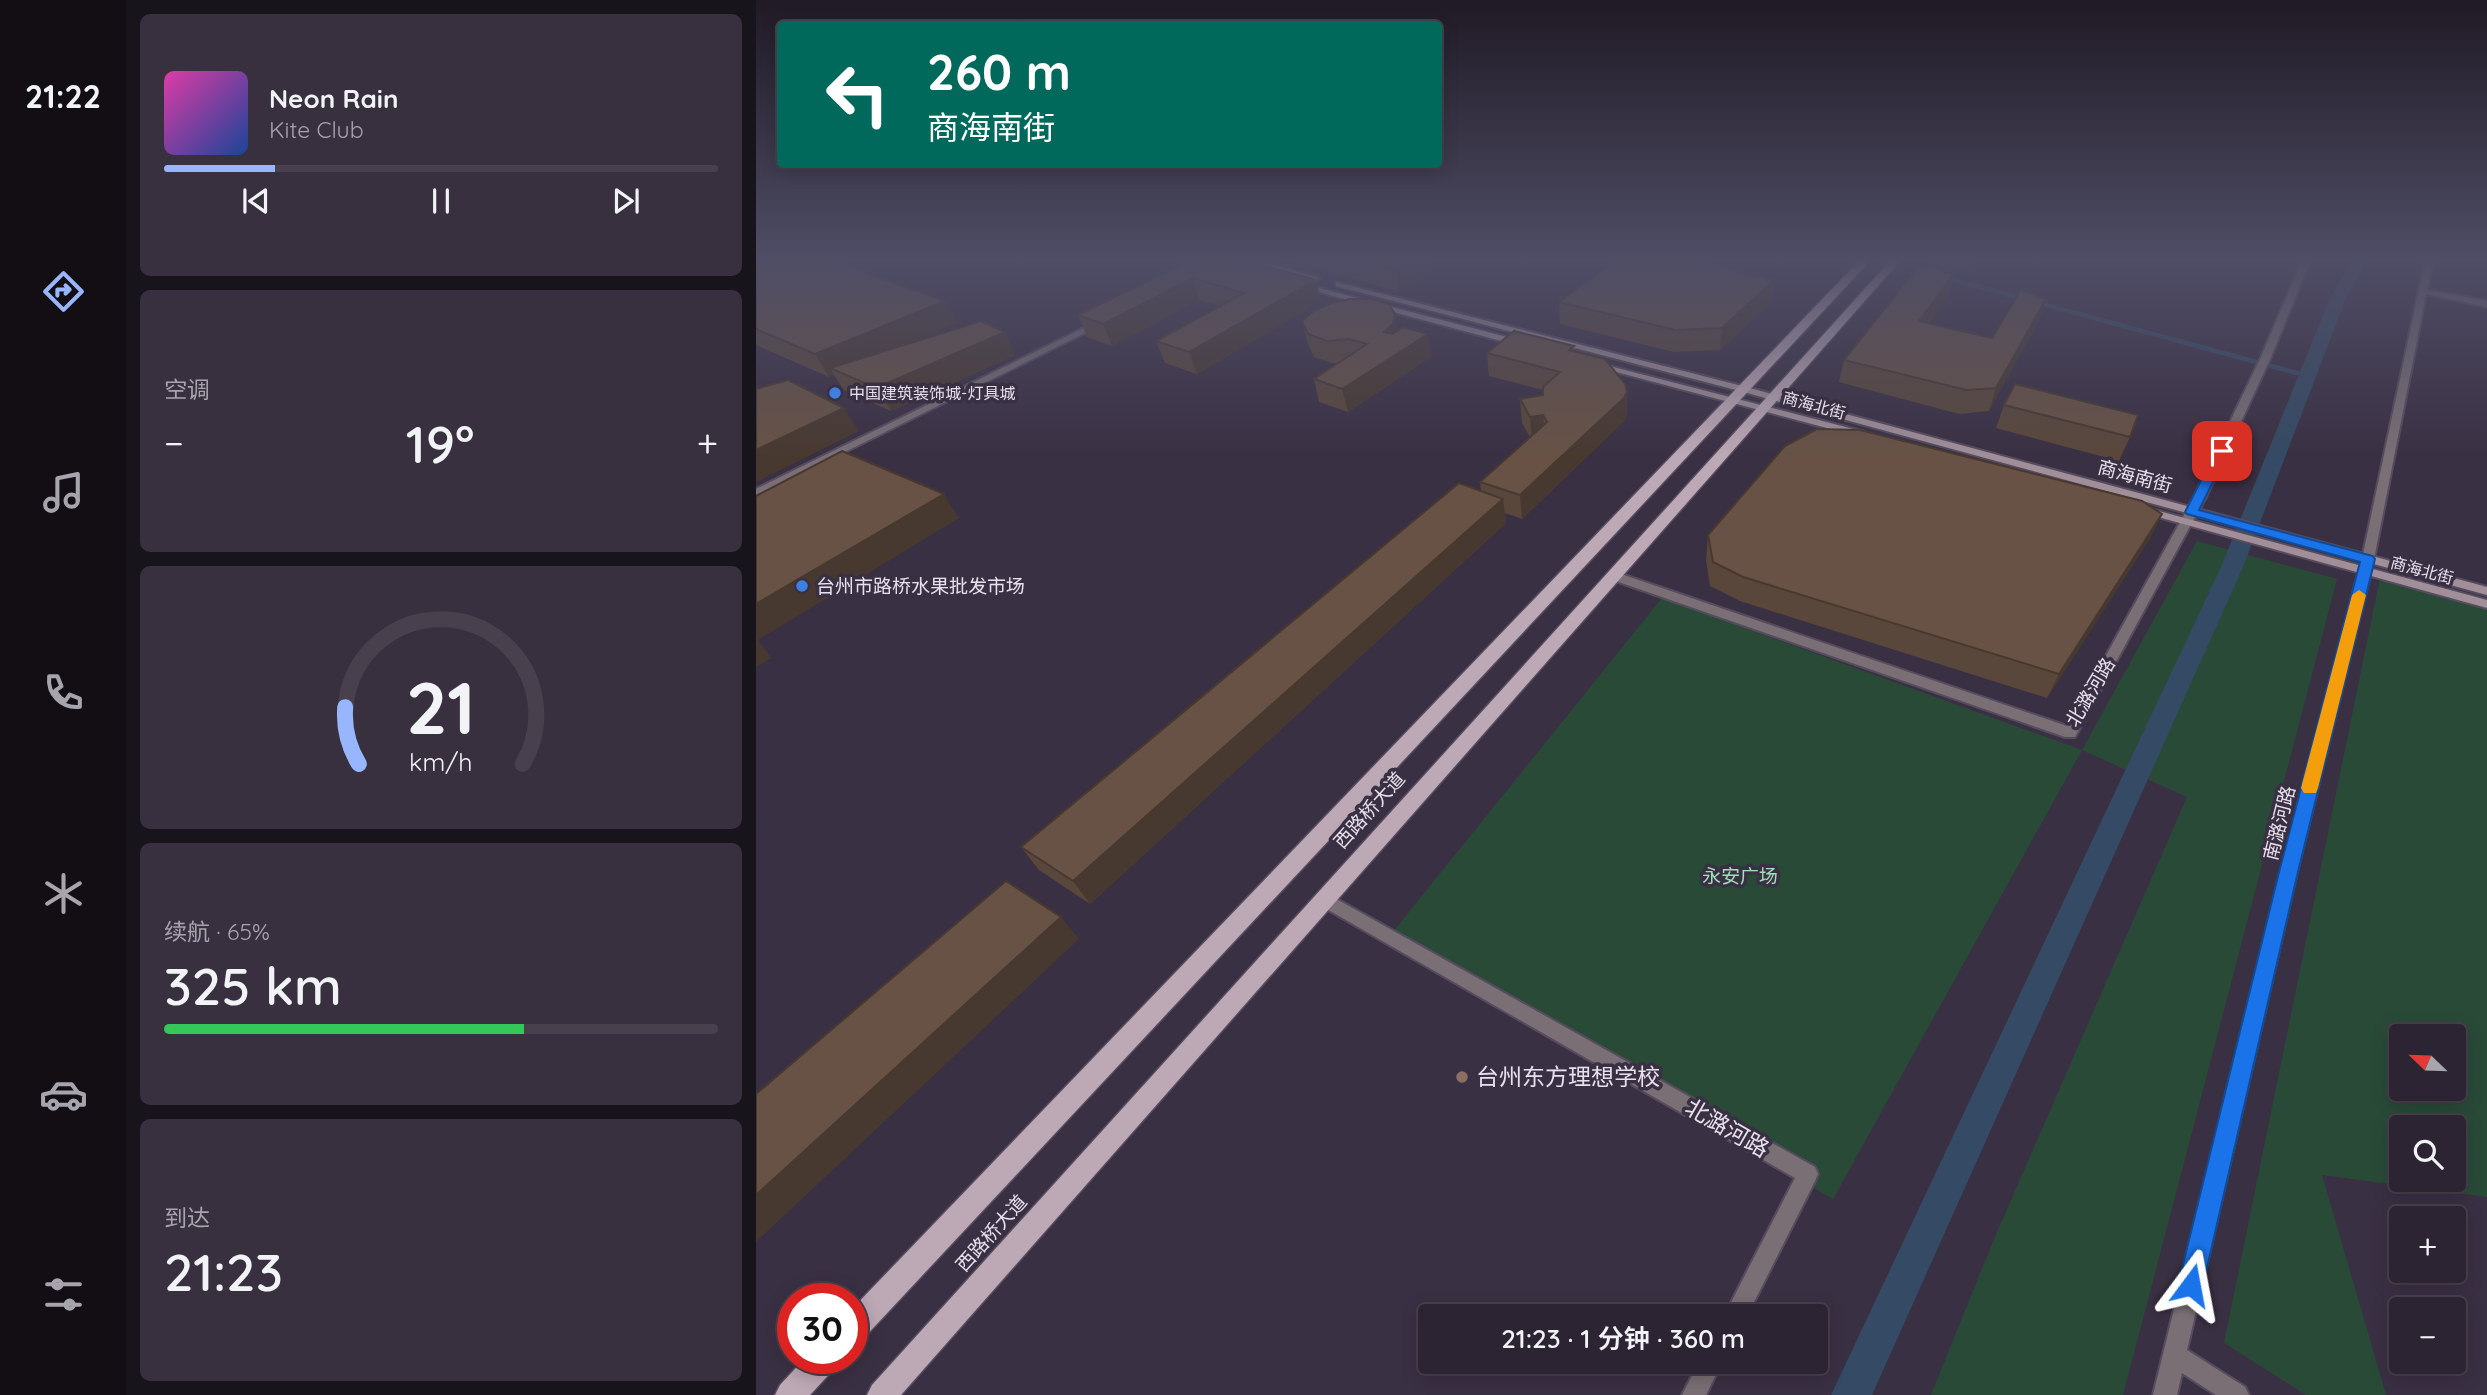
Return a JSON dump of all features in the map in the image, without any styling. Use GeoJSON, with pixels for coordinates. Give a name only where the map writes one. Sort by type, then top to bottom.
{"type":"FeatureCollection","features":[{"type":"Feature","properties":{"kind":"main road","name":"商海北街"},"geometry":{"type":"LineString","coordinates":[[1460,326],[1536,348]]}},
{"type":"Feature","properties":{"kind":"main road","name":"商海北街"},"geometry":{"type":"LineString","coordinates":[[1478,326],[1769,403],[1869,436]]}},
{"type":"Feature","properties":{"kind":"main road","name":"西路桥大道"},"geometry":{"type":"LineString","coordinates":[[868,1313],[1803,326]]}},
{"type":"Feature","properties":{"kind":"main road","name":"西路桥大道"},"geometry":{"type":"LineString","coordinates":[[881,1395],[1837,326]]}},
{"type":"Feature","properties":{"kind":"main road","name":"商海北街"},"geometry":{"type":"LineString","coordinates":[[1576,358],[1738,395]]}},
{"type":"Feature","properties":{"kind":"main road","name":"商海南街"},"geometry":{"type":"LineString","coordinates":[[1769,403],[2195,518]]}},
{"type":"Feature","properties":{"kind":"main road","name":"商海北街"},"geometry":{"type":"LineString","coordinates":[[2133,507],[2195,518],[2366,565],[2487,604]]}},
{"type":"Feature","properties":{"kind":"main road"},"geometry":{"type":"LineString","coordinates":[[2366,565],[2487,591]]}},
{"type":"Feature","properties":{"kind":"main road"},"geometry":{"type":"LineString","coordinates":[[790,1395],[810,1374]]}},
{"type":"Feature","properties":{"kind":"street"},"geometry":{"type":"LineString","coordinates":[[756,493],[1095,326]]}},
{"type":"Feature","properties":{"kind":"street","name":"北潞河路"},"geometry":{"type":"LineString","coordinates":[[1614,576],[2070,733],[2195,518],[2279,326]]}},
{"type":"Feature","properties":{"kind":"street","name":"南潞河路"},"geometry":{"type":"LineString","coordinates":[[2165,1395],[2288,876],[2366,565],[2415,326]]}},
{"type":"Feature","properties":{"kind":"street","name":"北潞河路"},"geometry":{"type":"LineString","coordinates":[[1324,899],[1808,1174],[1741,1304]]}},
{"type":"Feature","properties":{"kind":"street"},"geometry":{"type":"LineString","coordinates":[[2175,1355],[2237,1395]]}},
{"type":"Feature","properties":{"kind":"street"},"geometry":{"type":"LineString","coordinates":[[1694,1395],[1705,1374]]}},
{"type":"Feature","properties":{"kind":"green space"},"geometry":{"type":"Polygon","coordinates":[[[2197,541],[2337,579],[2123,1395],[1931,1395],[1994,1239],[2187,797],[2082,750],[2197,541]]]}},
{"type":"Feature","properties":{"kind":"green space"},"geometry":{"type":"Polygon","coordinates":[[[2381,573],[2487,602],[2487,1197],[2450,1192],[2466,1192],[2466,1115],[2389,1115],[2389,1184],[2322,1175],[2386,1395],[2306,1395],[2224,1343],[2381,573]]]}},
{"type":"Feature","properties":{"kind":"green space","name":"永安广场"},"geometry":{"type":"Polygon","coordinates":[[[1662,598],[2082,750],[1833,1199],[1384,943],[1662,598]]]}},
{"type":"Feature","properties":{"kind":"building"},"geometry":{"type":"Polygon","coordinates":[[[756,326],[883,326],[815,354],[756,329],[756,326]]]}},
{"type":"Feature","properties":{"kind":"building"},"geometry":{"type":"Polygon","coordinates":[[[965,326],[992,326],[1005,332],[876,388],[830,368],[965,326]]]}},
{"type":"Feature","properties":{"kind":"building"},"geometry":{"type":"Polygon","coordinates":[[[1183,326],[1235,326],[1189,352],[1156,341],[1183,326]]]}},
{"type":"Feature","properties":{"kind":"building"},"geometry":{"type":"Polygon","coordinates":[[[1304,326],[1391,326],[1384,332],[1393,334],[1403,327],[1428,334],[1342,389],[1314,379],[1367,344],[1349,339],[1327,341],[1308,334],[1304,326]]]}},
{"type":"Feature","properties":{"kind":"building"},"geometry":{"type":"Polygon","coordinates":[[[1659,326],[1724,326],[1722,328],[1675,330],[1659,326]]]}},
{"type":"Feature","properties":{"kind":"building"},"geometry":{"type":"Polygon","coordinates":[[[1871,326],[1941,326],[1992,338],[1999,326],[2031,326],[1996,388],[1966,390],[1844,360],[1871,326]]]}},
{"type":"Feature","properties":{"kind":"building"},"geometry":{"type":"Polygon","coordinates":[[[1514,331],[1574,346],[1569,350],[1605,359],[1625,384],[1627,392],[1624,398],[1520,495],[1480,482],[1547,422],[1543,415],[1530,417],[1520,399],[1543,395],[1543,387],[1560,372],[1487,353],[1514,331]]]}},
{"type":"Feature","properties":{"kind":"building"},"geometry":{"type":"Polygon","coordinates":[[[788,380],[844,408],[756,450],[756,389],[788,380]]]}},
{"type":"Feature","properties":{"kind":"building"},"geometry":{"type":"Polygon","coordinates":[[[2015,384],[2138,415],[2130,437],[2004,405],[2015,384]]]}},
{"type":"Feature","properties":{"kind":"building"},"geometry":{"type":"Polygon","coordinates":[[[1817,429],[1860,430],[2142,501],[2162,514],[2059,674],[1743,577],[1713,562],[1708,535],[1785,446],[1817,429]]]}},
{"type":"Feature","properties":{"kind":"building"},"geometry":{"type":"Polygon","coordinates":[[[842,451],[944,494],[756,604],[756,496],[842,451]]]}},
{"type":"Feature","properties":{"kind":"building"},"geometry":{"type":"Polygon","coordinates":[[[1459,483],[1503,499],[1073,881],[1021,847],[1459,483]]]}},
{"type":"Feature","properties":{"kind":"building"},"geometry":{"type":"Polygon","coordinates":[[[1006,881],[1061,917],[756,1195],[756,1094],[1006,881]]]}},
{"type":"Feature","properties":{"kind":"waterway"},"geometry":{"type":"LineString","coordinates":[[2124,326],[2308,376]]}},
{"type":"Feature","properties":{"kind":"waterway"},"geometry":{"type":"LineString","coordinates":[[1851,1395],[2232,567],[2327,326]]}},
{"type":"Feature","properties":{"kind":"slow traffic"},"geometry":{"type":"LineString","coordinates":[[2310,788],[2359,595]]}},
{"type":"Feature","properties":{"kind":"place","name":"中国建筑装饰城-灯具城"},"geometry":{"type":"Point","coordinates":[835,393]}},
{"type":"Feature","properties":{"kind":"place","name":"台州市路桥水果批发市场"},"geometry":{"type":"Point","coordinates":[802,586]}},
{"type":"Feature","properties":{"kind":"place","name":"台州东方理想学校"},"geometry":{"type":"Point","coordinates":[1462,1077]}},
{"type":"Feature","properties":{"kind":"route"},"geometry":{"type":"LineString","coordinates":[[2191,1285],[2288,876],[2368,559],[2192,512],[2222,451]]}}]}
